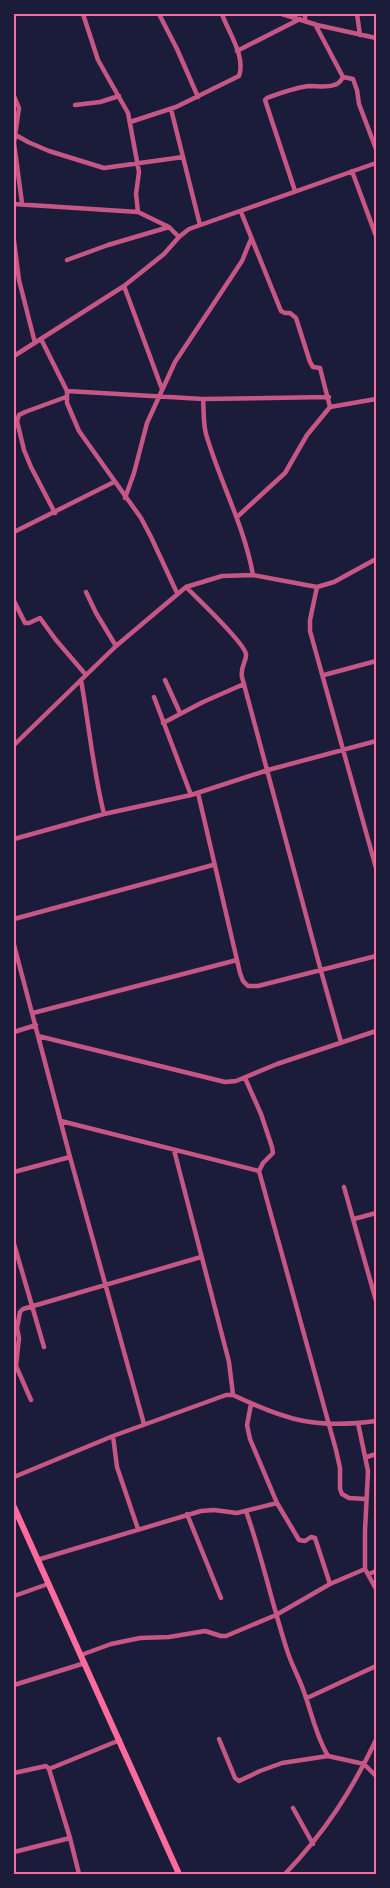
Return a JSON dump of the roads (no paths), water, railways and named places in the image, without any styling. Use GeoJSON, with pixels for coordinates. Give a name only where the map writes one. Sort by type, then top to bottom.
{"type":"FeatureCollection","features":[{"type":"Feature","properties":{"kind":"main road"},"geometry":{"type":"LineString","coordinates":[[14,1507],[179,1874]]}},
{"type":"Feature","properties":{"kind":"street"},"geometry":{"type":"LineString","coordinates":[[83,14],[98,60],[126,106],[139,172],[136,194],[138,212]]}},
{"type":"Feature","properties":{"kind":"street"},"geometry":{"type":"LineString","coordinates":[[159,14],[198,97]]}},
{"type":"Feature","properties":{"kind":"street"},"geometry":{"type":"LineString","coordinates":[[130,122],[198,97],[239,76],[240,64],[237,51],[222,14]]}},
{"type":"Feature","properties":{"kind":"street"},"geometry":{"type":"LineString","coordinates":[[282,14],[315,24],[376,38]]}},
{"type":"Feature","properties":{"kind":"street"},"geometry":{"type":"LineString","coordinates":[[237,51],[302,20],[305,14]]}},
{"type":"Feature","properties":{"kind":"street"},"geometry":{"type":"LineString","coordinates":[[357,14],[360,35]]}},
{"type":"Feature","properties":{"kind":"street"},"geometry":{"type":"LineString","coordinates":[[315,24],[343,77]]}},
{"type":"Feature","properties":{"kind":"street"},"geometry":{"type":"LineString","coordinates":[[343,77],[353,79],[376,148]]}},
{"type":"Feature","properties":{"kind":"street"},"geometry":{"type":"LineString","coordinates":[[295,192],[265,100],[282,93],[309,86],[334,85],[339,83],[343,77]]}},
{"type":"Feature","properties":{"kind":"street"},"geometry":{"type":"LineString","coordinates":[[14,96],[19,108],[14,134],[15,160],[22,204]]}},
{"type":"Feature","properties":{"kind":"street"},"geometry":{"type":"LineString","coordinates":[[75,105],[100,102],[119,96]]}},
{"type":"Feature","properties":{"kind":"street"},"geometry":{"type":"LineString","coordinates":[[170,108],[200,225]]}},
{"type":"Feature","properties":{"kind":"street"},"geometry":{"type":"LineString","coordinates":[[14,134],[28,142],[92,166],[104,168],[117,168],[137,163],[183,157]]}},
{"type":"Feature","properties":{"kind":"street"},"geometry":{"type":"LineString","coordinates":[[14,356],[124,286],[164,254],[178,237],[189,229],[376,163]]}},
{"type":"Feature","properties":{"kind":"street"},"geometry":{"type":"LineString","coordinates":[[352,171],[374,225],[376,236]]}},
{"type":"Feature","properties":{"kind":"street"},"geometry":{"type":"LineString","coordinates":[[14,204],[138,212],[169,227],[178,237]]}},
{"type":"Feature","properties":{"kind":"street"},"geometry":{"type":"LineString","coordinates":[[241,212],[281,311],[290,313],[296,318],[310,362],[313,367],[320,368],[329,397],[330,407]]}},
{"type":"Feature","properties":{"kind":"street"},"geometry":{"type":"LineString","coordinates":[[67,260],[108,245],[169,227]]}},
{"type":"Feature","properties":{"kind":"street"},"geometry":{"type":"LineString","coordinates":[[125,498],[134,473],[147,422],[175,362],[242,261],[251,239]]}},
{"type":"Feature","properties":{"kind":"street"},"geometry":{"type":"LineString","coordinates":[[14,241],[19,280],[35,343]]}},
{"type":"Feature","properties":{"kind":"street"},"geometry":{"type":"LineString","coordinates":[[14,281],[19,280]]}},
{"type":"Feature","properties":{"kind":"street"},"geometry":{"type":"LineString","coordinates":[[124,286],[162,390]]}},
{"type":"Feature","properties":{"kind":"street"},"geometry":{"type":"LineString","coordinates":[[41,340],[66,394],[79,431],[140,518],[177,593]]}},
{"type":"Feature","properties":{"kind":"street"},"geometry":{"type":"LineString","coordinates":[[55,513],[31,467],[24,450],[17,421],[19,415],[66,394],[203,399],[329,397]]}},
{"type":"Feature","properties":{"kind":"street"},"geometry":{"type":"LineString","coordinates":[[203,399],[206,433],[237,517],[248,551],[253,575]]}},
{"type":"Feature","properties":{"kind":"street"},"geometry":{"type":"LineString","coordinates":[[237,517],[285,472],[307,435],[330,407],[376,400]]}},
{"type":"Feature","properties":{"kind":"street"},"geometry":{"type":"LineString","coordinates":[[14,532],[114,482]]}},
{"type":"Feature","properties":{"kind":"street"},"geometry":{"type":"LineString","coordinates":[[14,745],[116,646],[186,587],[222,576],[253,575],[317,587],[334,582],[376,559]]}},
{"type":"Feature","properties":{"kind":"street"},"geometry":{"type":"LineString","coordinates":[[186,587],[216,617],[245,651],[246,658],[241,670],[244,684],[320,971],[341,1042]]}},
{"type":"Feature","properties":{"kind":"street"},"geometry":{"type":"LineString","coordinates":[[317,587],[310,620],[310,631],[374,854],[376,868]]}},
{"type":"Feature","properties":{"kind":"street"},"geometry":{"type":"LineString","coordinates":[[86,592],[116,646]]}},
{"type":"Feature","properties":{"kind":"street"},"geometry":{"type":"LineString","coordinates":[[14,602],[25,623],[40,618],[86,675]]}},
{"type":"Feature","properties":{"kind":"street"},"geometry":{"type":"LineString","coordinates":[[324,675],[376,661]]}},
{"type":"Feature","properties":{"kind":"street"},"geometry":{"type":"LineString","coordinates":[[81,680],[95,778],[104,814]]}},
{"type":"Feature","properties":{"kind":"street"},"geometry":{"type":"LineString","coordinates":[[165,680],[180,713]]}},
{"type":"Feature","properties":{"kind":"street"},"geometry":{"type":"LineString","coordinates":[[163,723],[180,713],[244,684]]}},
{"type":"Feature","properties":{"kind":"street"},"geometry":{"type":"LineString","coordinates":[[154,697],[191,795]]}},
{"type":"Feature","properties":{"kind":"street"},"geometry":{"type":"LineString","coordinates":[[14,838],[104,814],[191,795],[268,770],[376,741]]}},
{"type":"Feature","properties":{"kind":"street"},"geometry":{"type":"LineString","coordinates":[[198,793],[213,865],[237,960],[243,981],[248,986],[258,986],[376,956]]}},
{"type":"Feature","properties":{"kind":"street"},"geometry":{"type":"LineString","coordinates":[[14,919],[213,865]]}},
{"type":"Feature","properties":{"kind":"street"},"geometry":{"type":"LineString","coordinates":[[14,945],[144,1424]]}},
{"type":"Feature","properties":{"kind":"street"},"geometry":{"type":"LineString","coordinates":[[33,1013],[237,960]]}},
{"type":"Feature","properties":{"kind":"street"},"geometry":{"type":"LineString","coordinates":[[14,1032],[36,1025]]}},
{"type":"Feature","properties":{"kind":"street"},"geometry":{"type":"LineString","coordinates":[[38,1036],[225,1082],[236,1082],[277,1064],[376,1030]]}},
{"type":"Feature","properties":{"kind":"street"},"geometry":{"type":"LineString","coordinates":[[245,1078],[261,1114],[272,1147],[273,1152],[263,1163],[259,1171],[340,1468],[340,1489],[342,1494],[349,1498],[366,1499]]}},
{"type":"Feature","properties":{"kind":"street"},"geometry":{"type":"LineString","coordinates":[[61,1121],[259,1171]]}},
{"type":"Feature","properties":{"kind":"street"},"geometry":{"type":"LineString","coordinates":[[174,1150],[230,1362],[233,1395]]}},
{"type":"Feature","properties":{"kind":"street"},"geometry":{"type":"LineString","coordinates":[[14,1172],[70,1157]]}},
{"type":"Feature","properties":{"kind":"street"},"geometry":{"type":"LineString","coordinates":[[344,1187],[376,1301]]}},
{"type":"Feature","properties":{"kind":"street"},"geometry":{"type":"LineString","coordinates":[[354,1219],[376,1213]]}},
{"type":"Feature","properties":{"kind":"street"},"geometry":{"type":"LineString","coordinates":[[14,1244],[44,1347]]}},
{"type":"Feature","properties":{"kind":"street"},"geometry":{"type":"LineString","coordinates":[[31,1400],[17,1372],[15,1360],[19,1338],[17,1328],[20,1312],[33,1305],[105,1286],[201,1257]]}},
{"type":"Feature","properties":{"kind":"street"},"geometry":{"type":"LineString","coordinates":[[14,1477],[113,1436],[220,1397],[233,1395],[278,1415],[304,1422],[328,1425],[376,1421]]}},
{"type":"Feature","properties":{"kind":"street"},"geometry":{"type":"LineString","coordinates":[[251,1404],[247,1429],[254,1450],[278,1503],[299,1540],[305,1541],[315,1538],[330,1584]]}},
{"type":"Feature","properties":{"kind":"street"},"geometry":{"type":"LineString","coordinates":[[358,1423],[367,1457],[368,1472],[366,1569],[376,1589]]}},
{"type":"Feature","properties":{"kind":"street"},"geometry":{"type":"LineString","coordinates":[[113,1436],[117,1467],[138,1529]]}},
{"type":"Feature","properties":{"kind":"street"},"geometry":{"type":"LineString","coordinates":[[367,1457],[376,1454]]}},
{"type":"Feature","properties":{"kind":"street"},"geometry":{"type":"LineString","coordinates":[[37,1560],[187,1514],[214,1510],[237,1513],[278,1503]]}},
{"type":"Feature","properties":{"kind":"street"},"geometry":{"type":"LineString","coordinates":[[246,1511],[259,1549],[288,1653],[306,1698],[313,1722],[328,1756]]}},
{"type":"Feature","properties":{"kind":"street"},"geometry":{"type":"LineString","coordinates":[[187,1514],[221,1598]]}},
{"type":"Feature","properties":{"kind":"street"},"geometry":{"type":"LineString","coordinates":[[81,1655],[111,1644],[140,1638],[169,1637],[205,1631],[226,1636],[276,1615],[330,1584],[366,1569]]}},
{"type":"Feature","properties":{"kind":"street"},"geometry":{"type":"LineString","coordinates":[[369,1574],[376,1571]]}},
{"type":"Feature","properties":{"kind":"street"},"geometry":{"type":"LineString","coordinates":[[14,1596],[48,1584]]}},
{"type":"Feature","properties":{"kind":"street"},"geometry":{"type":"LineString","coordinates":[[14,1685],[85,1663]]}},
{"type":"Feature","properties":{"kind":"street"},"geometry":{"type":"LineString","coordinates":[[306,1698],[376,1666]]}},
{"type":"Feature","properties":{"kind":"street"},"geometry":{"type":"LineString","coordinates":[[218,1738],[235,1778],[239,1781],[282,1763],[328,1756],[364,1764],[376,1776]]}},
{"type":"Feature","properties":{"kind":"street"},"geometry":{"type":"LineString","coordinates":[[14,1773],[41,1766],[49,1768],[120,1740]]}},
{"type":"Feature","properties":{"kind":"street"},"geometry":{"type":"LineString","coordinates":[[285,1874],[313,1844],[339,1809],[376,1740]]}},
{"type":"Feature","properties":{"kind":"street"},"geometry":{"type":"LineString","coordinates":[[49,1768],[79,1874]]}},
{"type":"Feature","properties":{"kind":"street"},"geometry":{"type":"LineString","coordinates":[[292,1808],[313,1844]]}},
{"type":"Feature","properties":{"kind":"street"},"geometry":{"type":"LineString","coordinates":[[14,1852],[70,1838]]}}]}
